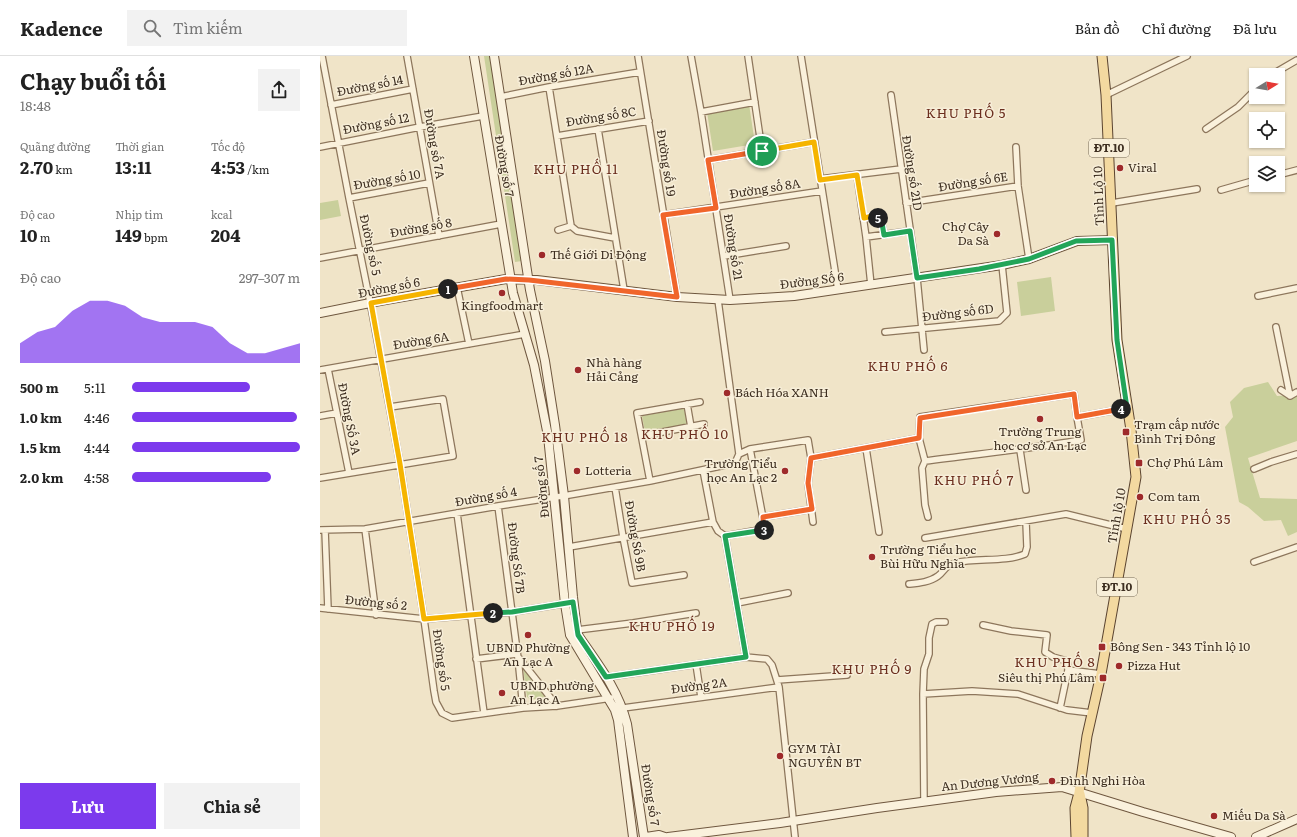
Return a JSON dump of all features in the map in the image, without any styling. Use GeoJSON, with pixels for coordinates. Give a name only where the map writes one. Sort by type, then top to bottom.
{"type":"FeatureCollection","features":[{"type":"Feature","properties":{"kind":"main road","name":"Đường số 7"},"geometry":{"type":"LineString","coordinates":[[474,56],[510,279],[534,365],[548,436],[569,603],[578,635],[606,677],[623,708],[627,724],[645,837]]}},
{"type":"Feature","properties":{"kind":"main road","name":"Đường số 7"},"geometry":{"type":"LineString","coordinates":[[494,56],[529,280],[545,362],[564,496],[569,547],[570,635],[615,710],[618,720],[633,837]]}},
{"type":"Feature","properties":{"kind":"main road","name":"Tỉnh Lộ 10"},"geometry":{"type":"LineString","coordinates":[[1102,56],[1106,95],[1112,202],[1112,240]]}},
{"type":"Feature","properties":{"kind":"main road","name":"Đường Số 6"},"geometry":{"type":"LineString","coordinates":[[510,279],[718,300],[794,296],[1002,265],[1029,259],[1076,241],[1112,240]]}},
{"type":"Feature","properties":{"kind":"main road","name":"Tỉnh lộ 10"},"geometry":{"type":"LineString","coordinates":[[1079,793],[1087,736],[1101,674],[1136,477],[1131,430],[1117,340],[1112,240]]}},
{"type":"Feature","properties":{"kind":"main road","name":"Đường số 6"},"geometry":{"type":"LineString","coordinates":[[320,313],[510,279]]}},
{"type":"Feature","properties":{"kind":"main road","name":"An Dương Vương"},"geometry":{"type":"LineString","coordinates":[[668,837],[996,792],[1062,787],[1209,834],[1231,837]]}},
{"type":"Feature","properties":{"kind":"main road","name":"ĐT.10"},"geometry":{"type":"LineString","coordinates":[[1076,837],[1075,808],[1079,793]]}},
{"type":"Feature","properties":{"kind":"main road","name":"ĐT.10"},"geometry":{"type":"LineString","coordinates":[[1079,793],[1083,808],[1083,837]]}},
{"type":"Feature","properties":{"kind":"main road"},"geometry":{"type":"LineString","coordinates":[[1256,837],[1297,819]]}},
{"type":"Feature","properties":{"kind":"main road"},"geometry":{"type":"LineString","coordinates":[[645,837],[659,835],[665,837]]}},
{"type":"Feature","properties":{"kind":"street","name":"Đường số 5"},"geometry":{"type":"LineString","coordinates":[[322,56],[390,407],[436,702],[442,713],[452,718],[523,708],[557,706],[617,696]]}},
{"type":"Feature","properties":{"kind":"street","name":"Đường số 7A"},"geometry":{"type":"LineString","coordinates":[[407,56],[439,236]]}},
{"type":"Feature","properties":{"kind":"street","name":"Đường số 19"},"geometry":{"type":"LineString","coordinates":[[638,56],[677,297]]}},
{"type":"Feature","properties":{"kind":"street","name":"Đường số 21"},"geometry":{"type":"LineString","coordinates":[[691,56],[730,300]]}},
{"type":"Feature","properties":{"kind":"street"},"geometry":{"type":"LineString","coordinates":[[748,56],[762,151]]}},
{"type":"Feature","properties":{"kind":"street"},"geometry":{"type":"LineString","coordinates":[[801,56],[838,290]]}},
{"type":"Feature","properties":{"kind":"street"},"geometry":{"type":"LineString","coordinates":[[1106,95],[1187,56]]}},
{"type":"Feature","properties":{"kind":"street"},"geometry":{"type":"LineString","coordinates":[[1283,68],[1297,60]]}},
{"type":"Feature","properties":{"kind":"street","name":"Đường số 12A"},"geometry":{"type":"LineString","coordinates":[[500,97],[549,87],[640,72]]}},
{"type":"Feature","properties":{"kind":"street"},"geometry":{"type":"LineString","coordinates":[[549,87],[571,226],[577,231],[615,238]]}},
{"type":"Feature","properties":{"kind":"street","name":"Đường số 14"},"geometry":{"type":"LineString","coordinates":[[331,105],[413,89]]}},
{"type":"Feature","properties":{"kind":"street","name":"Đường số 21D"},"geometry":{"type":"LineString","coordinates":[[890,95],[917,278],[924,350]]}},
{"type":"Feature","properties":{"kind":"street"},"geometry":{"type":"LineString","coordinates":[[1206,129],[1238,107],[1249,96]]}},
{"type":"Feature","properties":{"kind":"street"},"geometry":{"type":"LineString","coordinates":[[701,112],[754,102]]}},
{"type":"Feature","properties":{"kind":"street","name":"Đường số 12"},"geometry":{"type":"LineString","coordinates":[[320,147],[483,116]]}},
{"type":"Feature","properties":{"kind":"street","name":"Đường số 8C"},"geometry":{"type":"LineString","coordinates":[[557,136],[649,120]]}},
{"type":"Feature","properties":{"kind":"street"},"geometry":{"type":"LineString","coordinates":[[598,129],[624,290]]}},
{"type":"Feature","properties":{"kind":"street"},"geometry":{"type":"LineString","coordinates":[[708,160],[814,142]]}},
{"type":"Feature","properties":{"kind":"street"},"geometry":{"type":"LineString","coordinates":[[1016,147],[1018,186],[1029,259]]}},
{"type":"Feature","properties":{"kind":"street"},"geometry":{"type":"LineString","coordinates":[[820,180],[901,169]]}},
{"type":"Feature","properties":{"kind":"street"},"geometry":{"type":"LineString","coordinates":[[1285,173],[1297,170]]}},
{"type":"Feature","properties":{"kind":"street"},"geometry":{"type":"LineString","coordinates":[[857,175],[872,285]]}},
{"type":"Feature","properties":{"kind":"street"},"geometry":{"type":"LineString","coordinates":[[1221,190],[1249,182]]}},
{"type":"Feature","properties":{"kind":"street","name":"Đường số 10"},"geometry":{"type":"LineString","coordinates":[[349,198],[430,183]]}},
{"type":"Feature","properties":{"kind":"street","name":"Đường số 6E"},"geometry":{"type":"LineString","coordinates":[[906,203],[1018,186]]}},
{"type":"Feature","properties":{"kind":"street"},"geometry":{"type":"LineString","coordinates":[[1112,202],[1197,189]]}},
{"type":"Feature","properties":{"kind":"street","name":"Đường số 8A"},"geometry":{"type":"LineString","coordinates":[[663,215],[822,191]]}},
{"type":"Feature","properties":{"kind":"street"},"geometry":{"type":"LineString","coordinates":[[864,218],[873,216],[879,218],[882,223],[884,235]]}},
{"type":"Feature","properties":{"kind":"street","name":"Đường số 8"},"geometry":{"type":"LineString","coordinates":[[320,258],[502,224]]}},
{"type":"Feature","properties":{"kind":"street"},"geometry":{"type":"LineString","coordinates":[[558,230],[571,226]]}},
{"type":"Feature","properties":{"kind":"street"},"geometry":{"type":"LineString","coordinates":[[866,237],[910,231]]}},
{"type":"Feature","properties":{"kind":"street"},"geometry":{"type":"LineString","coordinates":[[724,256],[786,246]]}},
{"type":"Feature","properties":{"kind":"street","name":"Đường số 6D"},"geometry":{"type":"LineString","coordinates":[[885,332],[999,321],[1007,312],[1002,265]]}},
{"type":"Feature","properties":{"kind":"street"},"geometry":{"type":"LineString","coordinates":[[457,288],[469,344]]}},
{"type":"Feature","properties":{"kind":"street"},"geometry":{"type":"LineString","coordinates":[[1258,296],[1297,288]]}},
{"type":"Feature","properties":{"kind":"street"},"geometry":{"type":"LineString","coordinates":[[718,300],[739,454],[750,449],[808,440],[811,458],[808,483],[812,509],[812,522]]}},
{"type":"Feature","properties":{"kind":"street"},"geometry":{"type":"LineString","coordinates":[[1276,327],[1290,396]]}},
{"type":"Feature","properties":{"kind":"street","name":"Đường 6A"},"geometry":{"type":"LineString","coordinates":[[320,370],[381,358],[525,334]]}},
{"type":"Feature","properties":{"kind":"street","name":"Đường Số 3A"},"geometry":{"type":"LineString","coordinates":[[328,369],[349,473]]}},
{"type":"Feature","properties":{"kind":"street"},"geometry":{"type":"LineString","coordinates":[[1281,390],[1290,396]]}},
{"type":"Feature","properties":{"kind":"street"},"geometry":{"type":"LineString","coordinates":[[1290,396],[1297,392]]}},
{"type":"Feature","properties":{"kind":"street"},"geometry":{"type":"LineString","coordinates":[[925,461],[1020,450],[1081,440],[1074,394],[920,418],[919,438],[925,461],[922,468],[925,505],[928,517]]}},
{"type":"Feature","properties":{"kind":"street"},"geometry":{"type":"LineString","coordinates":[[320,478],[453,456],[443,399],[390,407]]}},
{"type":"Feature","properties":{"kind":"street"},"geometry":{"type":"LineString","coordinates":[[650,481],[637,413],[700,402]]}},
{"type":"Feature","properties":{"kind":"street"},"geometry":{"type":"LineString","coordinates":[[687,404],[691,427]]}},
{"type":"Feature","properties":{"kind":"street"},"geometry":{"type":"LineString","coordinates":[[1077,417],[1127,408]]}},
{"type":"Feature","properties":{"kind":"street"},"geometry":{"type":"LineString","coordinates":[[320,416],[337,413]]}},
{"type":"Feature","properties":{"kind":"street"},"geometry":{"type":"LineString","coordinates":[[642,436],[704,424]]}},
{"type":"Feature","properties":{"kind":"street"},"geometry":{"type":"LineString","coordinates":[[811,458],[919,438]]}},
{"type":"Feature","properties":{"kind":"street"},"geometry":{"type":"LineString","coordinates":[[866,448],[879,532]]}},
{"type":"Feature","properties":{"kind":"street"},"geometry":{"type":"LineString","coordinates":[[725,536],[765,529],[750,449]]}},
{"type":"Feature","properties":{"kind":"street"},"geometry":{"type":"LineString","coordinates":[[1020,450],[1026,490]]}},
{"type":"Feature","properties":{"kind":"street","name":"Đường số 4"},"geometry":{"type":"LineString","coordinates":[[323,530],[365,529],[650,481],[736,463],[739,454]]}},
{"type":"Feature","properties":{"kind":"street"},"geometry":{"type":"LineString","coordinates":[[1254,469],[1297,454]]}},
{"type":"Feature","properties":{"kind":"street"},"geometry":{"type":"LineString","coordinates":[[703,470],[713,522],[718,531],[725,536],[746,657]]}},
{"type":"Feature","properties":{"kind":"street","name":"Đường Số 9B"},"geometry":{"type":"LineString","coordinates":[[615,487],[632,583],[684,575]]}},
{"type":"Feature","properties":{"kind":"street","name":"Đường Số 7B"},"geometry":{"type":"LineString","coordinates":[[498,506],[518,656],[523,708]]}},
{"type":"Feature","properties":{"kind":"street"},"geometry":{"type":"LineString","coordinates":[[763,517],[812,509]]}},
{"type":"Feature","properties":{"kind":"street"},"geometry":{"type":"LineString","coordinates":[[457,513],[484,713]]}},
{"type":"Feature","properties":{"kind":"street"},"geometry":{"type":"LineString","coordinates":[[925,538],[1066,514],[1127,529]]}},
{"type":"Feature","properties":{"kind":"street"},"geometry":{"type":"LineString","coordinates":[[569,547],[713,522]]}},
{"type":"Feature","properties":{"kind":"street"},"geometry":{"type":"LineString","coordinates":[[909,584],[921,583],[938,576],[946,567],[955,563],[1015,558],[1025,554],[1027,547],[1026,522]]}},
{"type":"Feature","properties":{"kind":"street"},"geometry":{"type":"LineString","coordinates":[[365,529],[376,615]]}},
{"type":"Feature","properties":{"kind":"street"},"geometry":{"type":"LineString","coordinates":[[323,530],[328,609]]}},
{"type":"Feature","properties":{"kind":"street"},"geometry":{"type":"LineString","coordinates":[[1254,562],[1297,546]]}},
{"type":"Feature","properties":{"kind":"street"},"geometry":{"type":"LineString","coordinates":[[737,603],[788,593]]}},
{"type":"Feature","properties":{"kind":"street","name":"Đường số 2"},"geometry":{"type":"LineString","coordinates":[[320,608],[424,619],[512,612],[569,603]]}},
{"type":"Feature","properties":{"kind":"street"},"geometry":{"type":"LineString","coordinates":[[577,630],[696,613]]}},
{"type":"Feature","properties":{"kind":"street"},"geometry":{"type":"LineString","coordinates":[[924,802],[924,669],[928,654],[932,624],[936,622],[945,622]]}},
{"type":"Feature","properties":{"kind":"street"},"geometry":{"type":"LineString","coordinates":[[983,625],[1011,631],[1047,635],[1045,652],[1053,657],[1067,661],[1068,670],[1060,708]]}},
{"type":"Feature","properties":{"kind":"street"},"geometry":{"type":"LineString","coordinates":[[476,659],[518,656],[557,706]]}},
{"type":"Feature","properties":{"kind":"street"},"geometry":{"type":"LineString","coordinates":[[606,677],[746,657],[767,659],[772,665],[778,680],[795,837]]}},
{"type":"Feature","properties":{"kind":"street"},"geometry":{"type":"LineString","coordinates":[[696,664],[701,697]]}},
{"type":"Feature","properties":{"kind":"street"},"geometry":{"type":"LineString","coordinates":[[1068,670],[1101,674]]}},
{"type":"Feature","properties":{"kind":"street"},"geometry":{"type":"LineString","coordinates":[[778,680],[846,675]]}},
{"type":"Feature","properties":{"kind":"street","name":"Đường 2A"},"geometry":{"type":"LineString","coordinates":[[623,708],[779,687]]}},
{"type":"Feature","properties":{"kind":"street"},"geometry":{"type":"LineString","coordinates":[[923,694],[972,691],[1018,694],[1067,710],[1092,713]]}},
{"type":"Feature","properties":{"kind":"green space"},"geometry":{"type":"Polygon","coordinates":[[[484,56],[491,56],[522,261],[515,262],[484,56]]]}},
{"type":"Feature","properties":{"kind":"green space"},"geometry":{"type":"Polygon","coordinates":[[[749,104],[755,144],[713,151],[707,112],[749,104]]]}},
{"type":"Feature","properties":{"kind":"green space"},"geometry":{"type":"Polygon","coordinates":[[[338,200],[341,216],[320,220],[320,203],[338,200]]]}},
{"type":"Feature","properties":{"kind":"green space"},"geometry":{"type":"Polygon","coordinates":[[[1051,277],[1055,311],[1021,316],[1017,282],[1051,277]]]}},
{"type":"Feature","properties":{"kind":"green space"},"geometry":{"type":"Polygon","coordinates":[[[1268,382],[1277,396],[1297,395],[1297,441],[1248,458],[1260,498],[1297,499],[1297,532],[1288,536],[1281,520],[1264,521],[1248,507],[1239,502],[1225,427],[1233,417],[1230,402],[1244,388],[1268,382]]]}},
{"type":"Feature","properties":{"kind":"green space"},"geometry":{"type":"Polygon","coordinates":[[[684,408],[687,425],[645,432],[642,416],[684,408]]]}},
{"type":"Feature","properties":{"kind":"green space"},"geometry":{"type":"Polygon","coordinates":[[[523,667],[545,694],[545,697],[531,700],[527,697],[523,667]]]}},
{"type":"Feature","properties":{"kind":"place","name":"Viral"},"geometry":{"type":"Point","coordinates":[1120,168]}},
{"type":"Feature","properties":{"kind":"place","name":"Chợ Cây Da Sà"},"geometry":{"type":"Point","coordinates":[997,234]}},
{"type":"Feature","properties":{"kind":"place","name":"Thế Giới Di Động"},"geometry":{"type":"Point","coordinates":[542,255]}},
{"type":"Feature","properties":{"kind":"place","name":"Kingfoodmart"},"geometry":{"type":"Point","coordinates":[502,293]}},
{"type":"Feature","properties":{"kind":"place","name":"Nhà hàng Hải Cảng"},"geometry":{"type":"Point","coordinates":[578,370]}},
{"type":"Feature","properties":{"kind":"place","name":"Bách Hóa XANH"},"geometry":{"type":"Point","coordinates":[727,393]}},
{"type":"Feature","properties":{"kind":"place","name":"Trường Trung học cơ sở An Lạc"},"geometry":{"type":"Point","coordinates":[1040,419]}},
{"type":"Feature","properties":{"kind":"place","name":"Trạm cấp nước Bình Trị Đông"},"geometry":{"type":"Point","coordinates":[1126,432]}},
{"type":"Feature","properties":{"kind":"place","name":"Chợ Phú Lâm"},"geometry":{"type":"Point","coordinates":[1139,463]}},
{"type":"Feature","properties":{"kind":"place","name":"Lotteria"},"geometry":{"type":"Point","coordinates":[577,471]}},
{"type":"Feature","properties":{"kind":"place","name":"Trường Tiểu học An Lạc 2"},"geometry":{"type":"Point","coordinates":[785,471]}},
{"type":"Feature","properties":{"kind":"place","name":"Com tam"},"geometry":{"type":"Point","coordinates":[1140,497]}},
{"type":"Feature","properties":{"kind":"place","name":"Trường Tiểu học Bùi Hữu Nghĩa"},"geometry":{"type":"Point","coordinates":[872,557]}},
{"type":"Feature","properties":{"kind":"place","name":"UBND Phường An Lạc A"},"geometry":{"type":"Point","coordinates":[528,635]}},
{"type":"Feature","properties":{"kind":"place","name":"Bông Sen - 343 Tỉnh lộ 10"},"geometry":{"type":"Point","coordinates":[1102,647]}},
{"type":"Feature","properties":{"kind":"place","name":"Pizza Hut"},"geometry":{"type":"Point","coordinates":[1119,666]}},
{"type":"Feature","properties":{"kind":"place","name":"Siêu thị Phú Lâm"},"geometry":{"type":"Point","coordinates":[1103,678]}},
{"type":"Feature","properties":{"kind":"place","name":"UBND phường An Lạc A"},"geometry":{"type":"Point","coordinates":[502,693]}},
{"type":"Feature","properties":{"kind":"place","name":"GYM TÀI NGUYÊN BT"},"geometry":{"type":"Point","coordinates":[780,756]}},
{"type":"Feature","properties":{"kind":"place","name":"Đình Nghi Hòa"},"geometry":{"type":"Point","coordinates":[1052,781]}},
{"type":"Feature","properties":{"kind":"place","name":"Miếu Da Sà"},"geometry":{"type":"Point","coordinates":[1214,816]}},
{"type":"Feature","properties":{"kind":"district","name":"KHU PHỐ 5"},"geometry":{"type":"Point","coordinates":[966,113]}},
{"type":"Feature","properties":{"kind":"district","name":"KHU PHỐ 11"},"geometry":{"type":"Point","coordinates":[576,169]}},
{"type":"Feature","properties":{"kind":"district","name":"KHU PHỐ 6"},"geometry":{"type":"Point","coordinates":[908,366]}},
{"type":"Feature","properties":{"kind":"district","name":"KHU PHỐ 10"},"geometry":{"type":"Point","coordinates":[685,434]}},
{"type":"Feature","properties":{"kind":"district","name":"KHU PHỐ 18"},"geometry":{"type":"Point","coordinates":[585,437]}},
{"type":"Feature","properties":{"kind":"district","name":"KHU PHỐ 7"},"geometry":{"type":"Point","coordinates":[974,480]}},
{"type":"Feature","properties":{"kind":"district","name":"KHU PHỐ 35"},"geometry":{"type":"Point","coordinates":[1187,519]}},
{"type":"Feature","properties":{"kind":"district","name":"KHU PHỐ 19"},"geometry":{"type":"Point","coordinates":[672,626]}},
{"type":"Feature","properties":{"kind":"district","name":"KHU PHỐ 8"},"geometry":{"type":"Point","coordinates":[1055,662]}},
{"type":"Feature","properties":{"kind":"district","name":"KHU PHỐ 9"},"geometry":{"type":"Point","coordinates":[872,669]}},
{"type":"Feature","properties":{"kind":"route"},"geometry":{"type":"LineString","coordinates":[[814,142],[820,180],[857,175],[864,218],[873,216],[879,218],[882,223],[884,235],[910,231],[917,278],[979,269],[1029,259],[1076,241],[1112,240],[1117,340],[1127,408],[1077,417],[1074,394],[1027,400],[920,418],[919,438],[811,458],[808,483],[810,487],[812,509],[763,517],[765,529],[725,536],[746,657],[606,677],[578,635],[573,602],[512,612],[424,619],[400,464],[371,303],[506,279],[537,280],[677,297],[663,215],[716,208],[708,160],[762,151],[814,142]]}}]}
